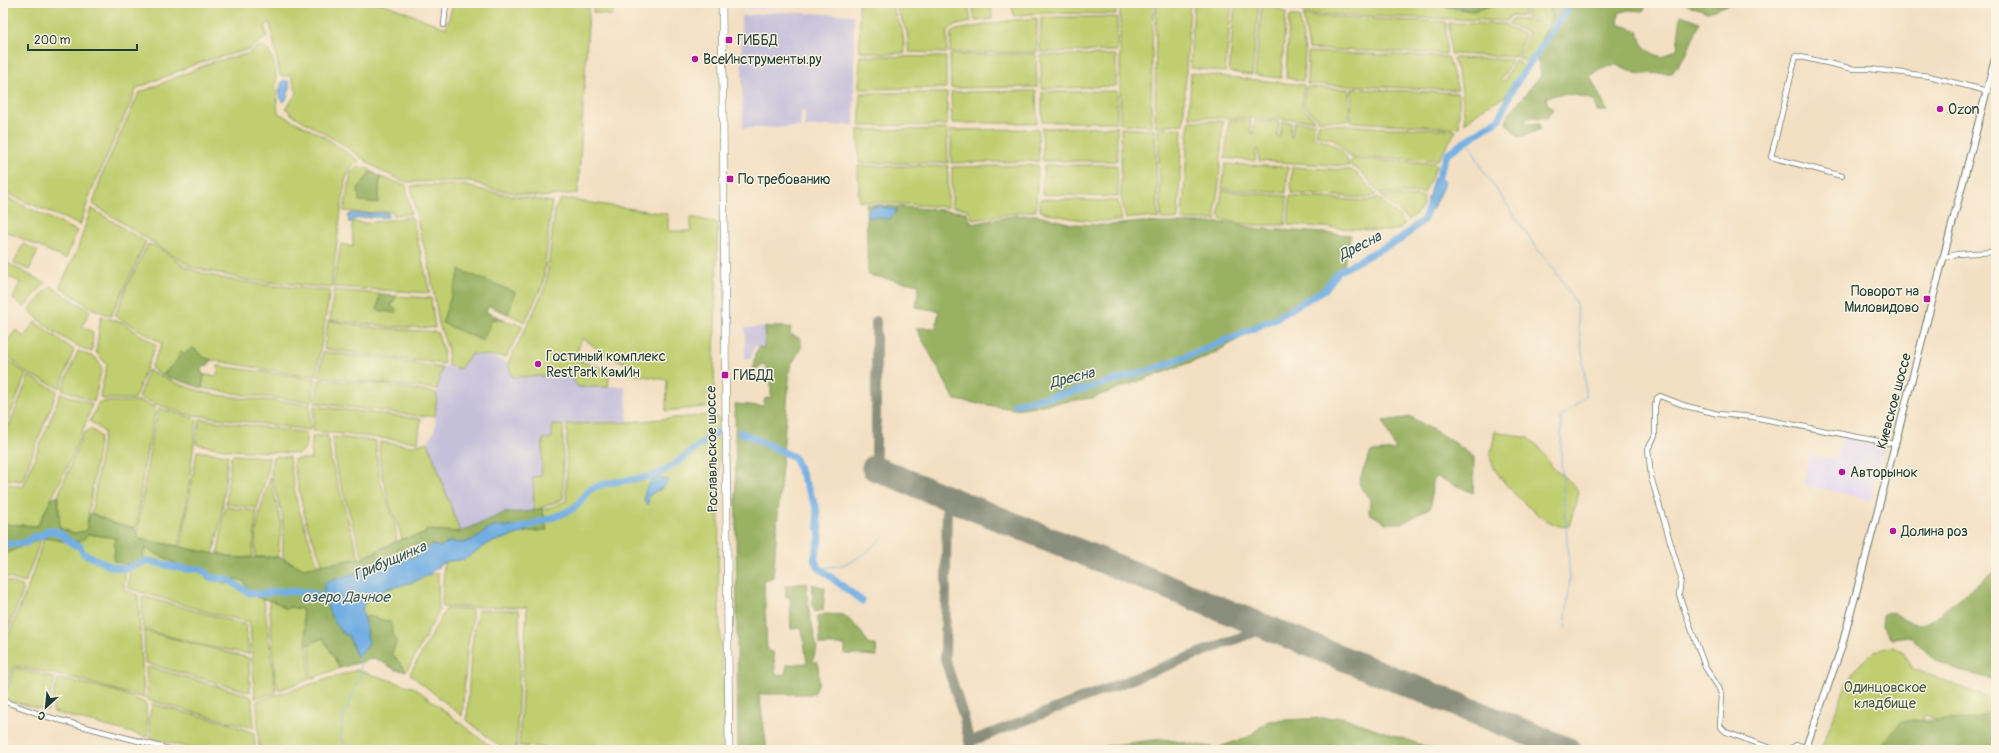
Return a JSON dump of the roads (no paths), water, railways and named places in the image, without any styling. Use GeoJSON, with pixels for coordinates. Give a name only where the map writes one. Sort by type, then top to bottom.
{"type":"FeatureCollection","features":[{"type":"Feature","properties":{"kind":"main road","name":"Рославльское шоссе"},"geometry":{"type":"LineString","coordinates":[[722,3],[729,750]]}},
{"type":"Feature","properties":{"kind":"main road","name":"Киевское шоссе"},"geometry":{"type":"LineString","coordinates":[[1805,749],[1841,649],[1996,55]]}},
{"type":"Feature","properties":{"kind":"street"},"geometry":{"type":"LineString","coordinates":[[444,24],[446,3]]}},
{"type":"Feature","properties":{"kind":"street"},"geometry":{"type":"LineString","coordinates":[[1842,176],[1771,156],[1796,56],[1854,69],[1870,69],[1929,76],[1987,91]]}},
{"type":"Feature","properties":{"kind":"street"},"geometry":{"type":"LineString","coordinates":[[1944,258],[1957,254],[1996,252]]}},
{"type":"Feature","properties":{"kind":"street"},"geometry":{"type":"LineString","coordinates":[[1805,749],[1797,745],[1785,750],[1773,749],[1726,732],[1720,726],[1722,697],[1719,688],[1705,667],[1679,595],[1681,578],[1651,477],[1648,449],[1655,436],[1655,406],[1657,398],[1660,396],[1686,406],[1718,414],[1752,417],[1894,444]]}},
{"type":"Feature","properties":{"kind":"street"},"geometry":{"type":"LineString","coordinates":[[3,701],[48,716],[172,750]]}},
{"type":"Feature","properties":{"kind":"water"},"geometry":{"type":"Polygon","coordinates":[[[283,80],[288,81],[290,88],[286,100],[282,102],[280,91],[283,80]]]}},
{"type":"Feature","properties":{"kind":"water"},"geometry":{"type":"Polygon","coordinates":[[[1434,177],[1445,182],[1432,210],[1426,206],[1434,177]]]}},
{"type":"Feature","properties":{"kind":"water"},"geometry":{"type":"Polygon","coordinates":[[[879,206],[897,210],[890,219],[869,218],[866,215],[870,207],[879,206]]]}},
{"type":"Feature","properties":{"kind":"water"},"geometry":{"type":"Polygon","coordinates":[[[389,213],[388,217],[362,218],[353,220],[349,223],[348,216],[350,214],[389,213]]]}},
{"type":"Feature","properties":{"kind":"water"},"geometry":{"type":"Polygon","coordinates":[[[658,477],[669,480],[661,489],[649,495],[648,504],[645,503],[645,491],[651,482],[658,477]]]}},
{"type":"Feature","properties":{"kind":"water","name":"озеро Дачное"},"geometry":{"type":"Polygon","coordinates":[[[522,525],[525,532],[489,543],[465,559],[444,562],[429,574],[414,582],[386,589],[366,601],[362,608],[369,644],[364,651],[356,655],[349,636],[341,632],[331,616],[324,596],[324,583],[402,558],[415,557],[431,545],[440,547],[449,542],[464,543],[477,538],[488,529],[497,526],[506,527],[522,525]]]}},
{"type":"Feature","properties":{"kind":"waterway"},"geometry":{"type":"LineString","coordinates":[[1277,3],[1297,9]]}},
{"type":"Feature","properties":{"kind":"waterway"},"geometry":{"type":"LineString","coordinates":[[1301,10],[1308,3]]}},
{"type":"Feature","properties":{"kind":"waterway"},"geometry":{"type":"LineString","coordinates":[[1441,3],[1458,7],[1479,3]]}},
{"type":"Feature","properties":{"kind":"waterway","name":"Дресна"},"geometry":{"type":"LineString","coordinates":[[1436,187],[1441,168],[1448,153],[1499,119],[1514,86],[1567,10],[1565,3]]}},
{"type":"Feature","properties":{"kind":"waterway"},"geometry":{"type":"LineString","coordinates":[[1468,140],[1481,167],[1536,247],[1561,279],[1576,304],[1585,377],[1585,397],[1561,417],[1561,461],[1570,579],[1565,628]]}},
{"type":"Feature","properties":{"kind":"waterway","name":"Дресна"},"geometry":{"type":"LineString","coordinates":[[1015,404],[1081,390],[1160,367],[1276,318],[1325,289],[1338,272],[1400,240],[1424,219],[1432,199]]}},
{"type":"Feature","properties":{"kind":"waterway","name":"Грибущинка"},"geometry":{"type":"LineString","coordinates":[[515,529],[546,520],[570,510],[577,505],[584,495],[591,489],[598,486],[638,479],[663,471],[679,461],[717,432]]}},
{"type":"Feature","properties":{"kind":"waterway","name":"Грибущинка"},"geometry":{"type":"LineString","coordinates":[[740,432],[794,457],[816,507],[820,538],[814,560],[819,568],[862,601]]}},
{"type":"Feature","properties":{"kind":"waterway","name":"Грибущинка"},"geometry":{"type":"LineString","coordinates":[[654,475],[656,479]]}},
{"type":"Feature","properties":{"kind":"waterway","name":"Грибущинка"},"geometry":{"type":"LineString","coordinates":[[3,545],[26,543],[34,536],[40,537],[48,530],[58,532],[74,545],[80,546],[83,553],[112,567],[125,569],[147,561],[185,569],[201,569],[212,578],[227,579],[249,593],[260,594],[280,591],[306,592],[332,598]]}},
{"type":"Feature","properties":{"kind":"waterway"},"geometry":{"type":"LineString","coordinates":[[819,568],[838,566],[854,560],[882,538]]}},
{"type":"Feature","properties":{"kind":"waterway"},"geometry":{"type":"LineString","coordinates":[[354,750],[348,747],[341,739],[343,719],[361,673],[359,653]]}},
{"type":"Feature","properties":{"kind":"place","name":"ГИББД"},"geometry":{"type":"Point","coordinates":[729,40]}},
{"type":"Feature","properties":{"kind":"place","name":"ВсеИнструменты.ру"},"geometry":{"type":"Point","coordinates":[695,59]}},
{"type":"Feature","properties":{"kind":"place","name":"Ozon"},"geometry":{"type":"Point","coordinates":[1940,109]}},
{"type":"Feature","properties":{"kind":"place","name":"По требованию"},"geometry":{"type":"Point","coordinates":[730,179]}},
{"type":"Feature","properties":{"kind":"place","name":"Поворот на Миловидово"},"geometry":{"type":"Point","coordinates":[1927,299]}},
{"type":"Feature","properties":{"kind":"place","name":"Гостиный комплекс RestPark КамИн"},"geometry":{"type":"Point","coordinates":[538,364]}},
{"type":"Feature","properties":{"kind":"place","name":"ГИБДД"},"geometry":{"type":"Point","coordinates":[725,375]}},
{"type":"Feature","properties":{"kind":"place","name":"Авторынок"},"geometry":{"type":"Point","coordinates":[1842,472]}},
{"type":"Feature","properties":{"kind":"place","name":"Долина роз"},"geometry":{"type":"Point","coordinates":[1893,531]}},
{"type":"Feature","properties":{"kind":"park label","name":"Одинцовское кладбище"},"geometry":{"type":"Point","coordinates":[1885,696]}}]}
